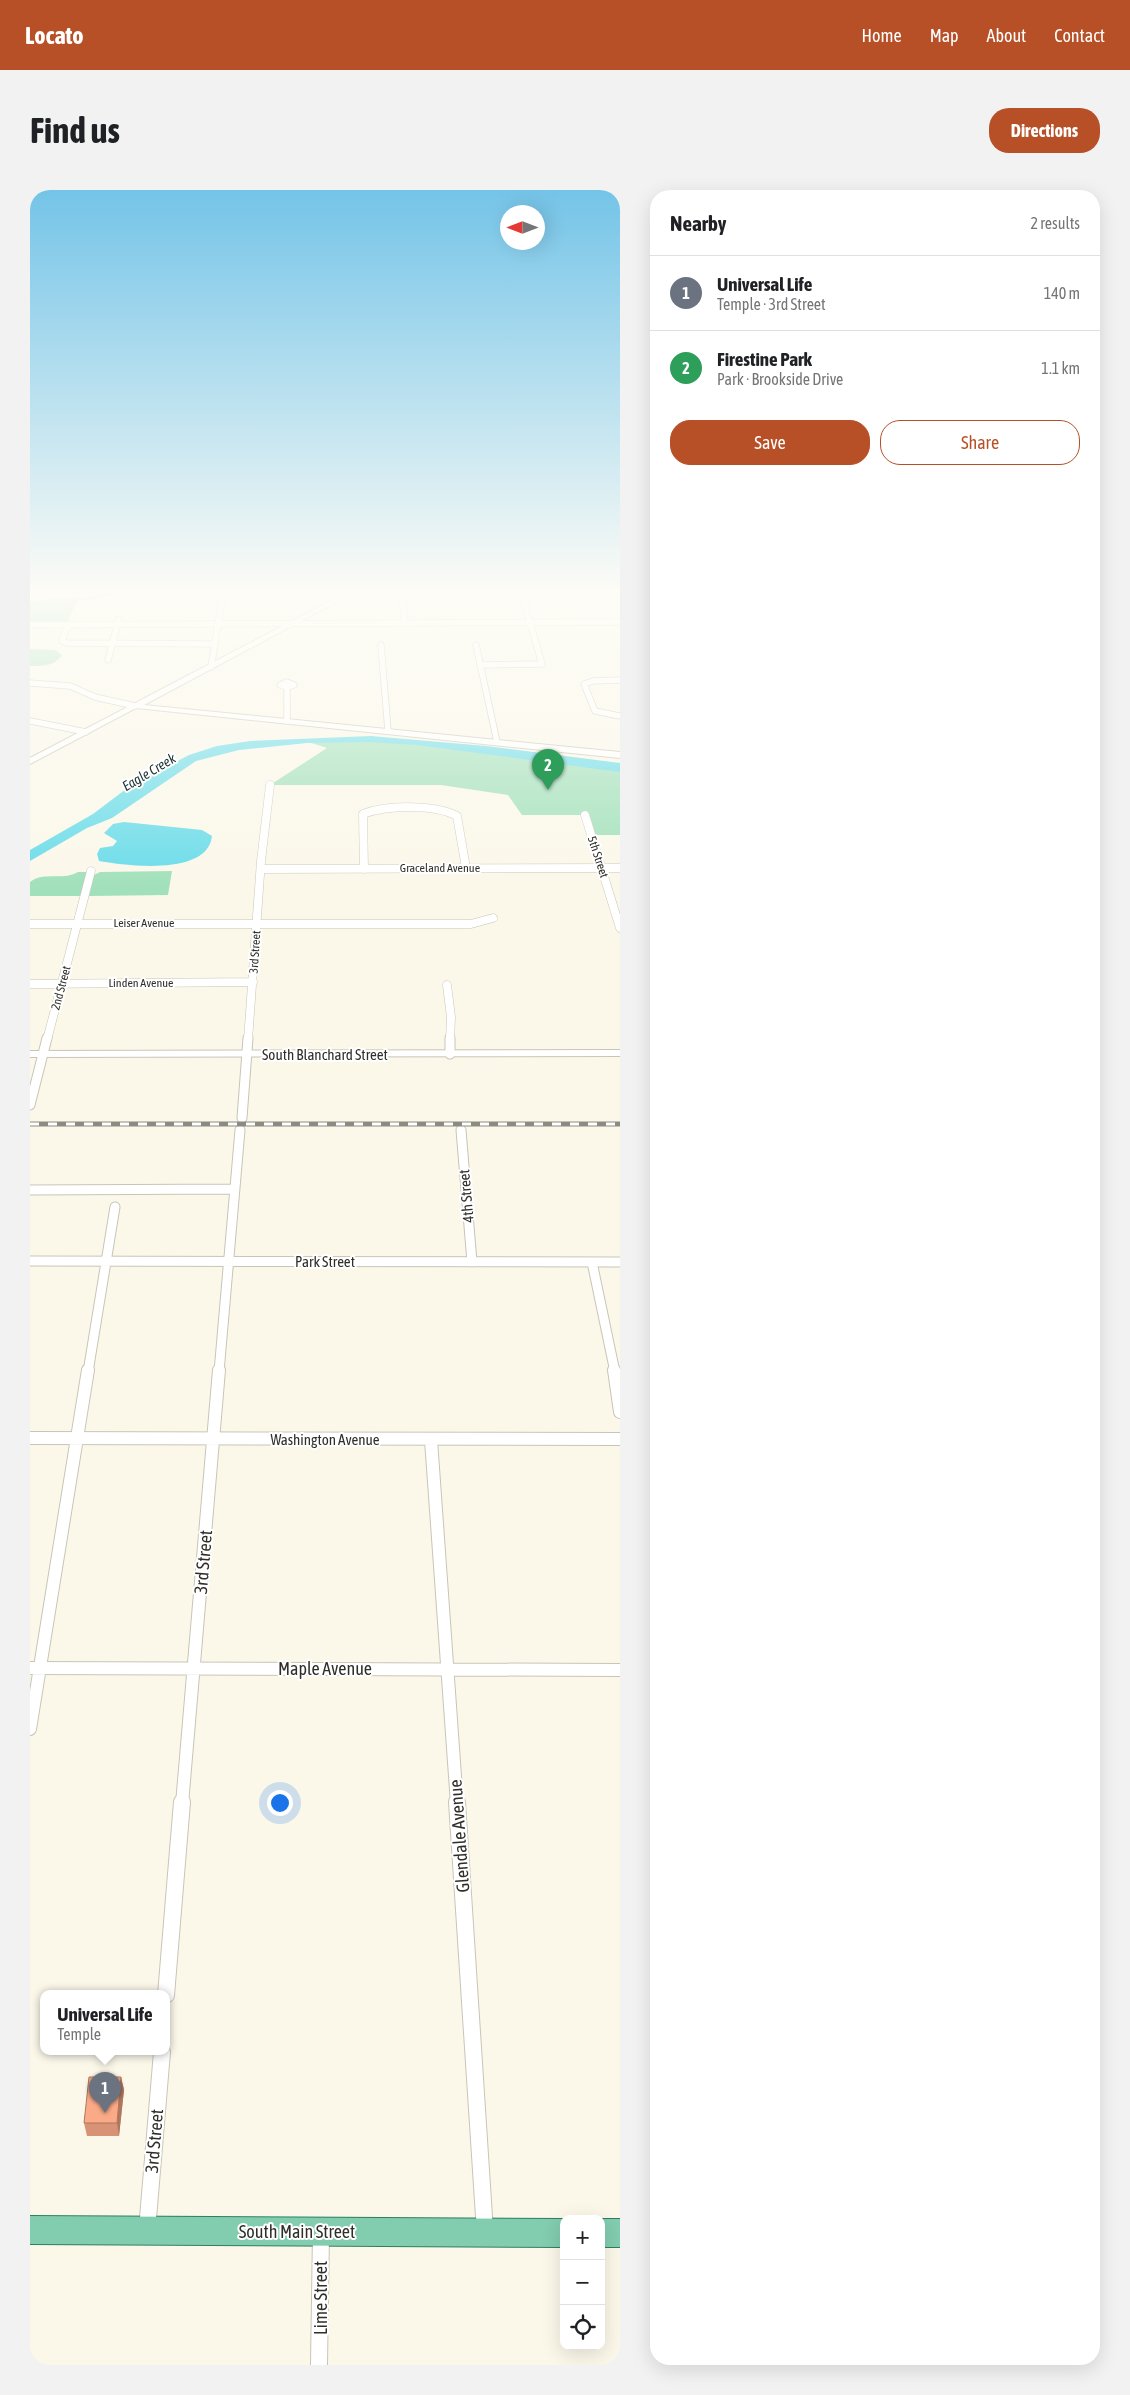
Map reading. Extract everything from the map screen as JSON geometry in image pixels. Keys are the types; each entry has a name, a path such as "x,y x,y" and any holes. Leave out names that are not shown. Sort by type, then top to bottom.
{"main road":[{"name":"South Main Street","path":"30,2230 560,2233"},
{"path":"605,2233 620,2233"}],"street":[{"path":"78,690 95,697 135,706 620,755"},
{"path":"30,762 167,690"},
{"path":"287,690 287,722"},
{"path":"385,690 388,732"},
{"path":"485,690 497,742"},
{"path":"586,690 593,709 598,713 620,716"},
{"path":"30,721 86,732"},
{"name":"3rd Street","path":"166,1990 258,923 260,869 270,785"},
{"path":"364,869 363,814 370,810 425,809 454,812 460,822 466,868"},
{"name":"5th Street","path":"585,815 620,928"},
{"name":"Graceland Avenue","path":"260,869 620,868"},
{"name":"2nd Street","path":"30,1105 91,871"},
{"name":"Leiser Avenue","path":"30,924 471,924 493,918"},
{"name":"Linden Avenue","path":"30,984 253,982"},
{"path":"446,985 451,1017 450,1054"},
{"name":"South Blanchard Street","path":"30,1054 620,1053"},
{"name":"4th Street","path":"461,1130 472,1262"},
{"path":"30,1190 235,1189"},
{"path":"30,1729 35,1668 78,1438 115,1207"},
{"name":"Park Street","path":"30,1262 620,1262"},
{"path":"592,1262 613,1359 620,1412"},
{"name":"Washington Avenue","path":"30,1438 620,1439"},
{"name":"Glendale Avenue","path":"431,1440 468,1952 485,2233"},
{"name":"Maple Avenue","path":"35,1668 337,1667 447,1671 620,1670"},
{"name":"3rd Street","path":"147,2230 162,2055"},
{"name":"Lime Street","path":"319,2365 321,2232"}],"green space":[{"path":"379,740 620,767 620,835 590,835 585,815 522,815 508,795 441,785 270,785 327,748 305,741"},
{"path":"172,871 168,895 89,896 94,875 100,872"},
{"path":"78,872 88,872 82,896 30,896 30,882 35,879 47,876 66,876"}],"water":[{"path":"371,736 486,746 620,763 620,772 417,745 367,742 307,743 239,750 196,761 112,818 87,828 30,861 30,850 93,814 130,786 189,755 217,746 250,741"},
{"path":"124,822 202,830 212,836 207,849 197,857 182,863 146,866 99,861 97,854 100,848 113,846 117,841 104,833 113,824"}],"building":[{"path":"89,2077 121,2077 117,2123 84,2123"}],"railway":[{"path":"30,1124 620,1124"}],"place":[{"name":"Firestine Park","path":"548,790"},
{"name":"Universal Life","path":"105,2113"}],"water label":[{"name":"Eagle Creek","path":"149,772"}]}
